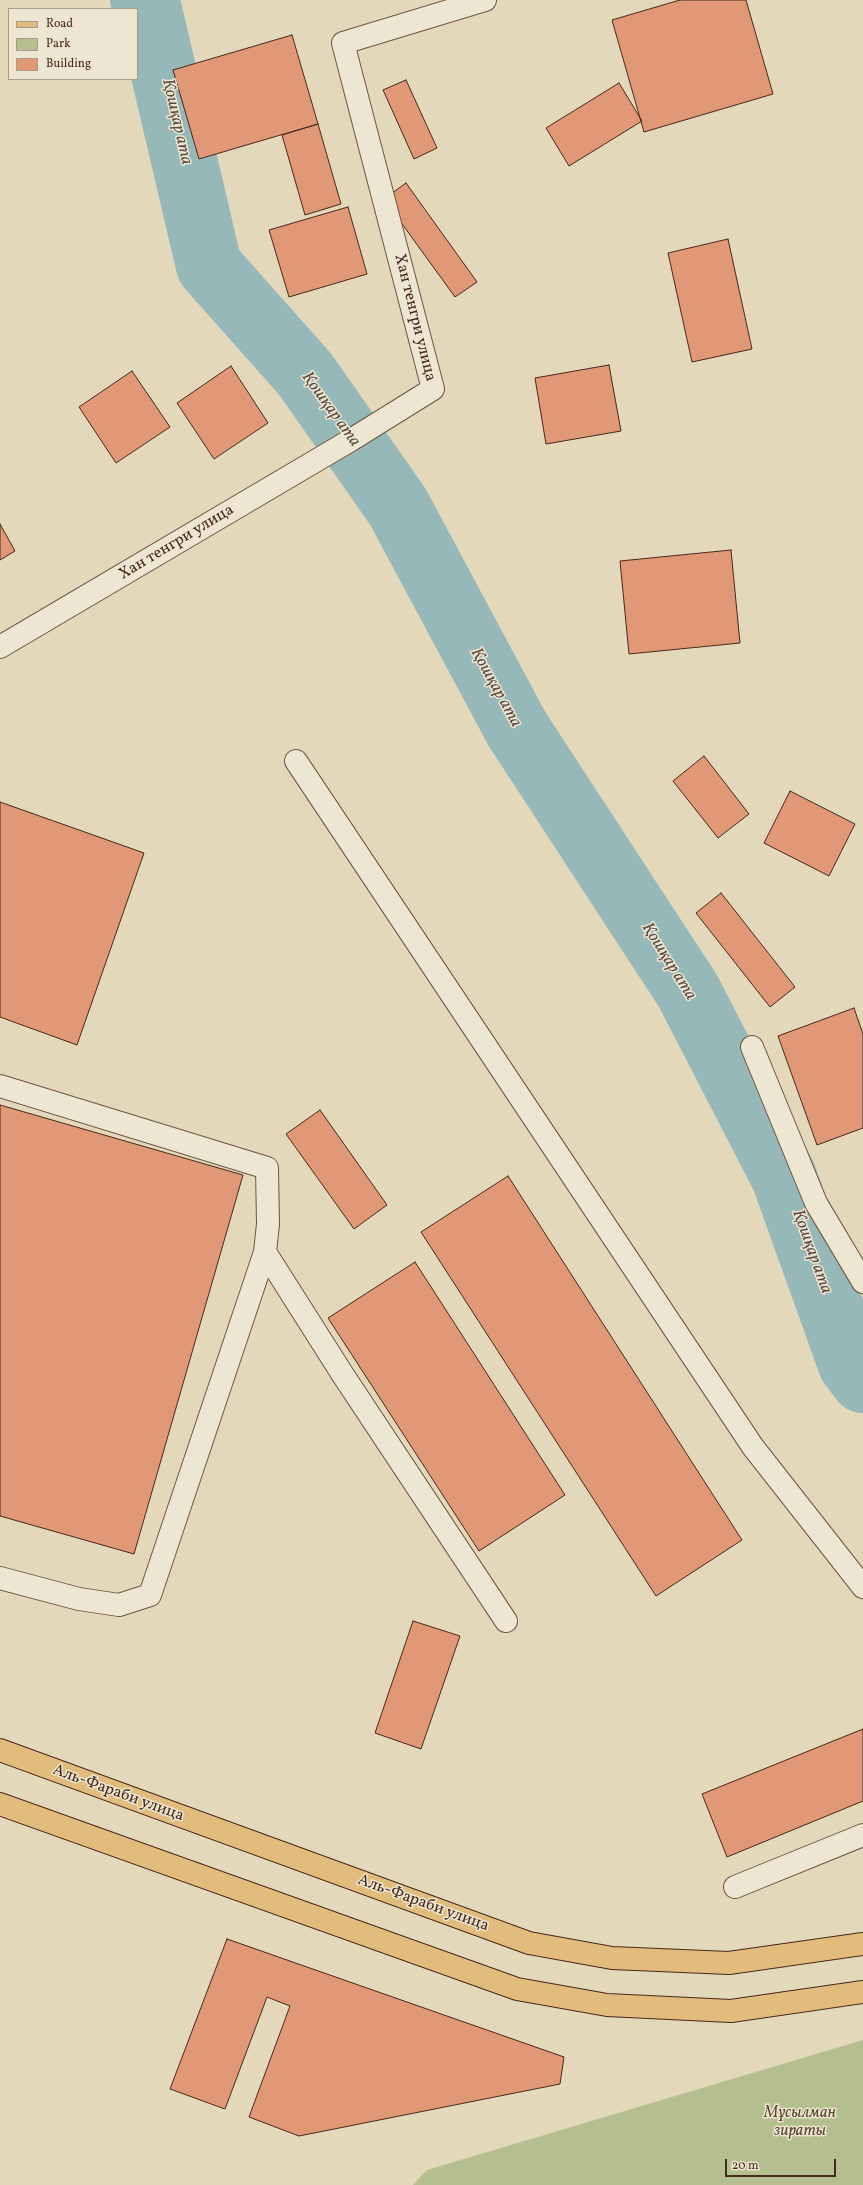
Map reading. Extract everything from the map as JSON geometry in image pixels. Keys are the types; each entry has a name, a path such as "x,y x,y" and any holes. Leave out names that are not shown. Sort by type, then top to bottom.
{"main road":[{"name":"Аль-Фараби улица","path":"0,1750 529,1943 612,1958 729,1963 863,1944"},
{"path":"0,1804 517,1989 607,2005 731,2011 863,1992"}],"street":[{"name":"Хан тенгри улица","path":"0,647 344,444 433,389 343,43 485,0"},
{"path":"296,761 754,1447 863,1587"},
{"path":"752,1047 816,1203 863,1282"},
{"path":"0,1086 267,1168 268,1224 265,1252 150,1595 119,1605 79,1599 0,1578"},
{"path":"265,1252 343,1375 506,1621"},
{"path":"735,1888 863,1835"}],"green space":[{"name":"Мұсылман зираты","path":"863,2040 863,2185 413,2185 427,2170"}],"building":[{"path":"680,0 746,0 773,94 644,132 612,20"},
{"path":"292,35 318,124 199,159 173,70"},
{"path":"406,80 437,148 414,159 383,90"},
{"path":"619,83 642,121 569,166 546,128"},
{"path":"318,124 341,204 305,215 282,135"},
{"path":"406,183 477,282 455,297 384,199"},
{"path":"348,207 367,274 289,297 269,230"},
{"path":"728,239 752,349 692,362 668,253"},
{"path":"609,365 621,431 546,444 535,378"},
{"path":"231,366 268,423 214,459 177,403"},
{"path":"132,371 170,427 116,463 79,407"},
{"path":"0,524 15,551 0,560"},
{"path":"731,550 740,643 629,654 620,561"},
{"path":"704,756 749,814 718,838 673,781"},
{"path":"790,791 855,824 829,876 764,843"},
{"path":"0,802 144,853 77,1045 0,1017"},
{"path":"721,893 795,987 770,1007 696,913"},
{"path":"854,1008 863,1034 863,1128 817,1145 778,1036"},
{"path":"0,1105 243,1175 134,1554 0,1516"},
{"path":"320,1110 387,1205 354,1229 286,1134"},
{"path":"508,1176 742,1540 656,1596 421,1232"},
{"path":"415,1262 565,1495 479,1551 328,1318"},
{"path":"413,1621 460,1636 421,1749 375,1733"},
{"path":"863,1729 863,1801 727,1857 702,1794"},
{"path":"227,1939 564,2057 560,2084 299,2136 249,2117 290,2006 267,1997 225,2109 170,2089"}],"waterway":[{"name":"Қошқар ата","path":"143,0 149,10 209,266 305,374 398,507 517,729 688,991 784,1177 851,1364 863,1380"}]}
